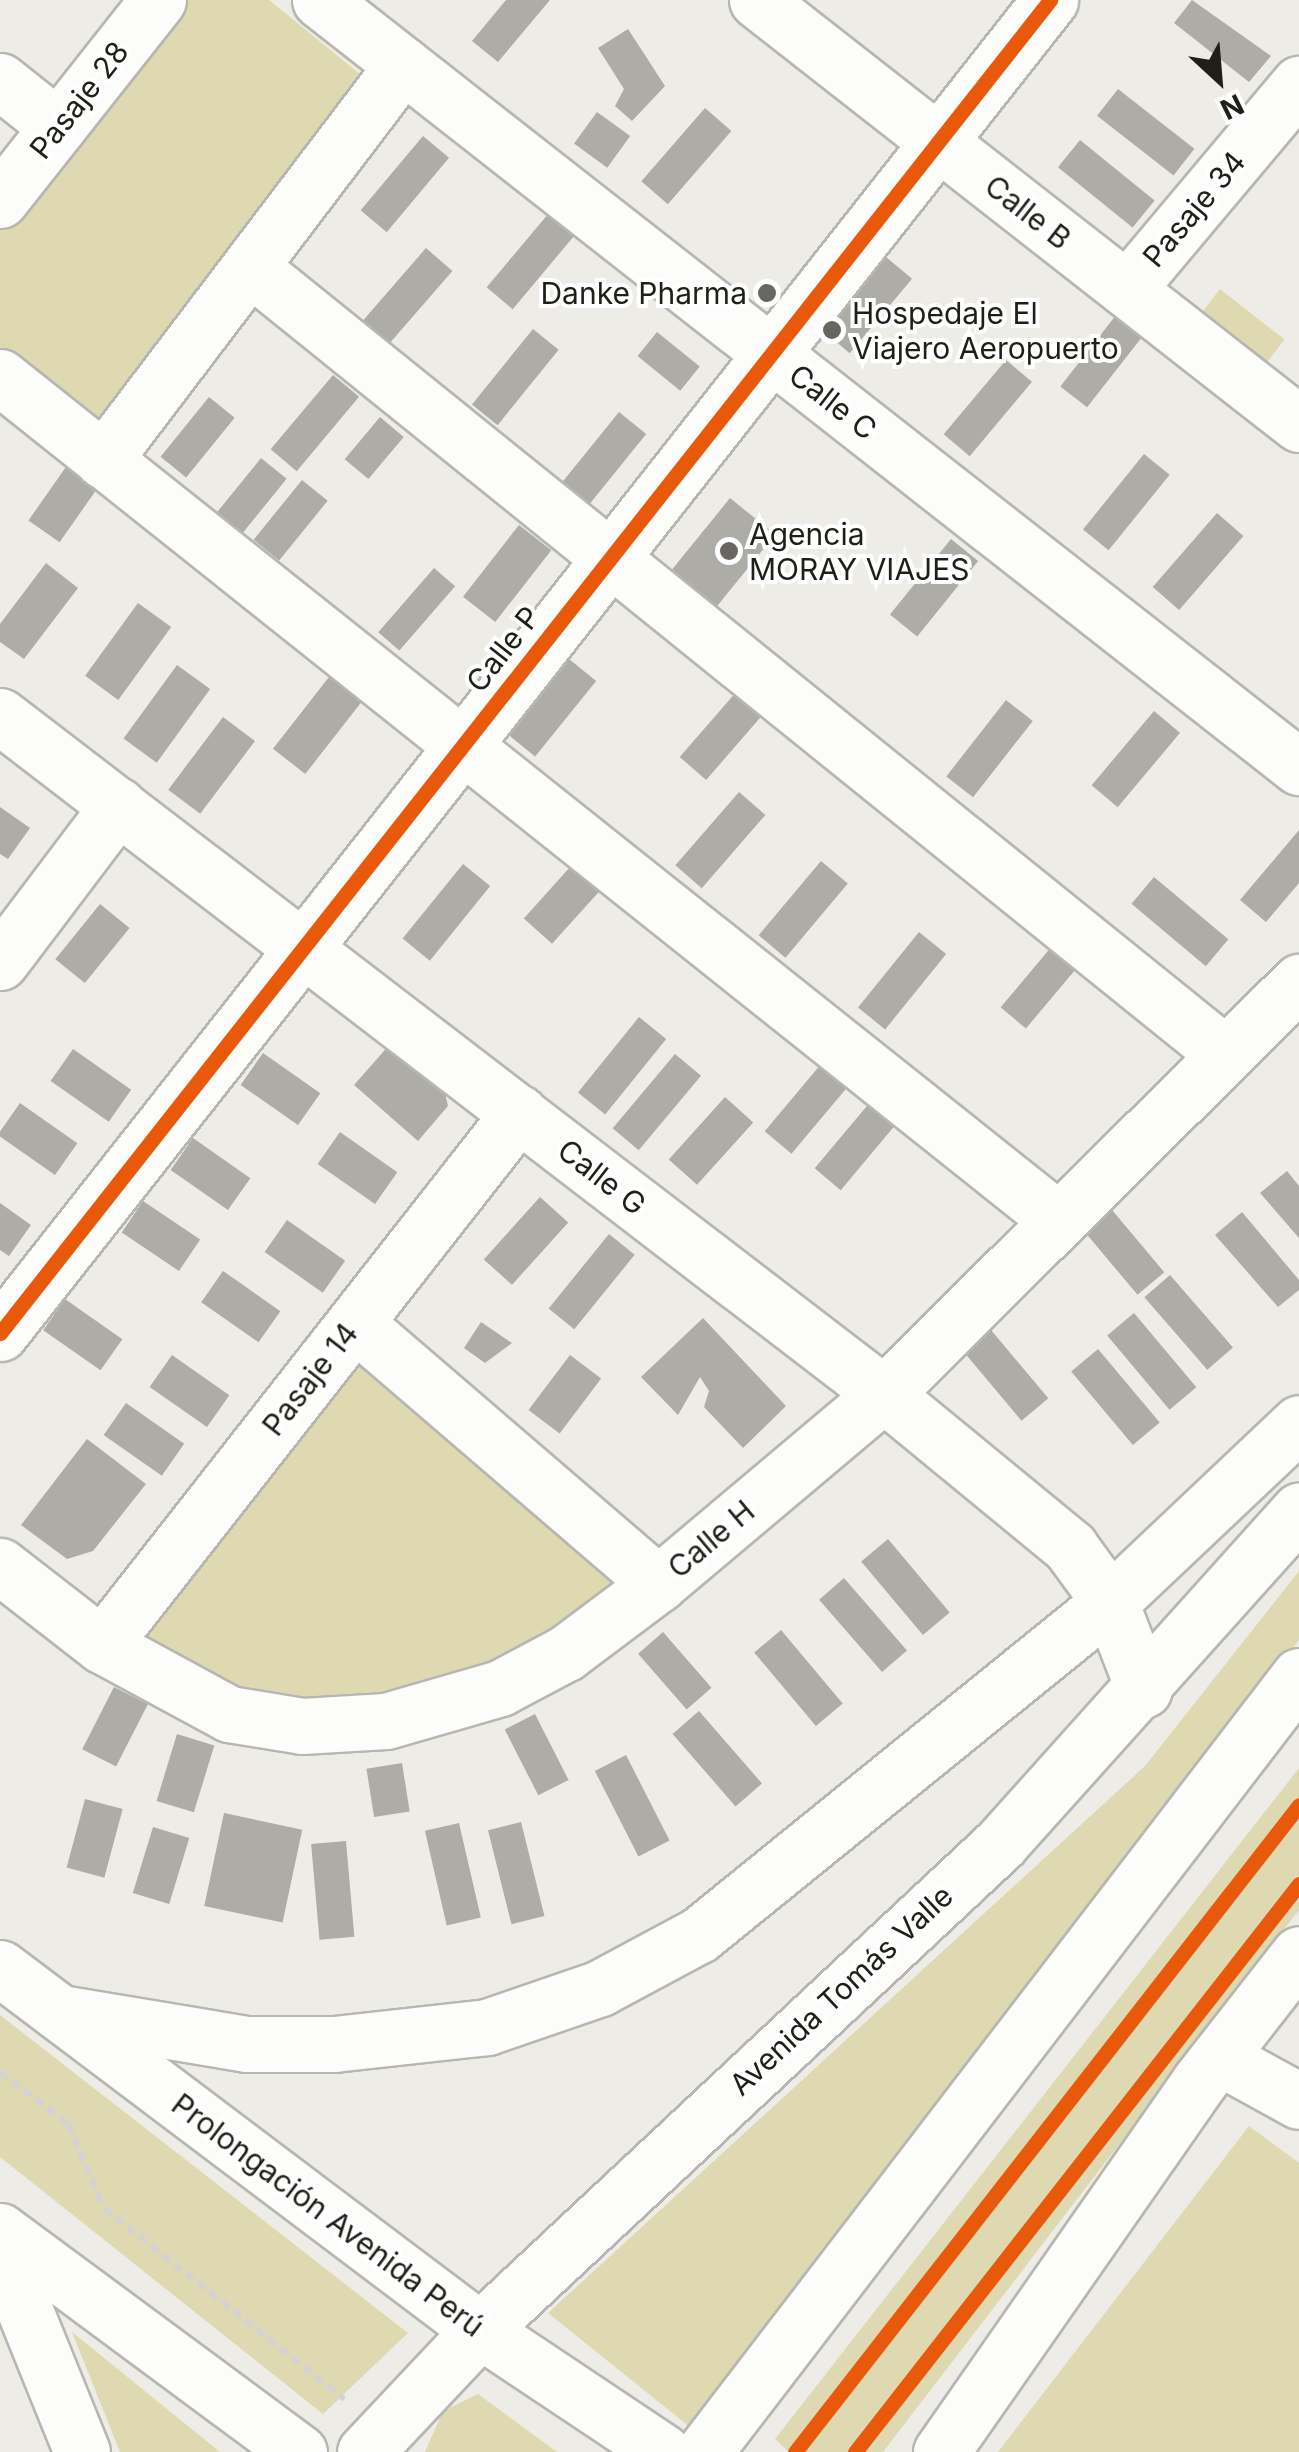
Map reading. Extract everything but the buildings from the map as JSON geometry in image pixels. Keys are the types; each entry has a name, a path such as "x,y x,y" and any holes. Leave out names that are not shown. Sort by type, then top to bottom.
{"street":[{"name":"Pasaje 28","path":"0,200 158,0"},
{"name":"Calle C","path":"320,0 1299,767"},
{"name":"Calle B","path":"757,0 1299,424"},
{"name":"Calle P","path":"0,1332 1050,0"},
{"path":"103,460 403,65"},
{"path":"0,81 58,126"},
{"name":"Pasaje 34","path":"1127,289 1298,86"},
{"path":"251,268 1224,1053"},
{"path":"0,377 1057,1219"},
{"name":"Calle G","path":"0,716 884,1394 1070,1548 1110,1602 1144,1690"},
{"path":"0,962 118,806"},
{"name":"Calle H","path":"0,1566 102,1646 230,1714 302,1726 386,1721 500,1688 566,1653 658,1584 884,1394 1299,982"},
{"name":"Pasaje 14","path":"102,1646 519,1113"},
{"path":"354,1323 658,1584"},
{"path":"60,2014 247,2044 334,2044 487,2027 600,1988 698,1936 1110,1602 1299,1423"},
{"name":"Avenida Tomás Valle","path":"375,2441 480,2330 1000,1844 1144,1690 1299,1511"},
{"path":"704,2452 1299,1676"},
{"path":"941,2452 1218,2057 1299,1954"},
{"name":"Prolongación Avenida Perú","path":"0,1968 480,2330 663,2452"},
{"path":"1218,2057 1299,2101"},
{"path":"0,2231 299,2452"},
{"path":"0,2248 82,2452"}],"path":[{"path":"0,2072 68,2124 104,2208 375,2441"}],"shaded area":[{"path":"162,0 269,0 366,79 94,438 0,367 0,214"},
{"path":"1220,289 1285,339 1261,369 1197,319"},
{"path":"349,1355 631,1584 444,1697 324,1708 214,1683 134,1634"},
{"path":"1299,1571 1299,1640 691,2428 548,2313 1145,1766"},
{"path":"1299,1768 1299,1910 883,2452 789,2452 775,2439"},
{"path":"0,2015 408,2333 323,2414 0,2157"},
{"path":"1249,2126 1299,2163 1299,2452 998,2452"},
{"path":"72,2332 220,2452 120,2452"},
{"path":"478,2394 557,2452 425,2452 443,2411"}],"cycle path":[{"path":"0,1333 1050,0"},
{"path":"795,2452 1299,1805"},
{"path":"855,2452 1299,1884"}],"place":[{"name":"Danke Pharma","path":"767,293"},
{"name":"Hospedaje El Viajero Aeropuerto","path":"832,330"},
{"name":"Agencia MORAY VIAJES","path":"729,551"}]}
